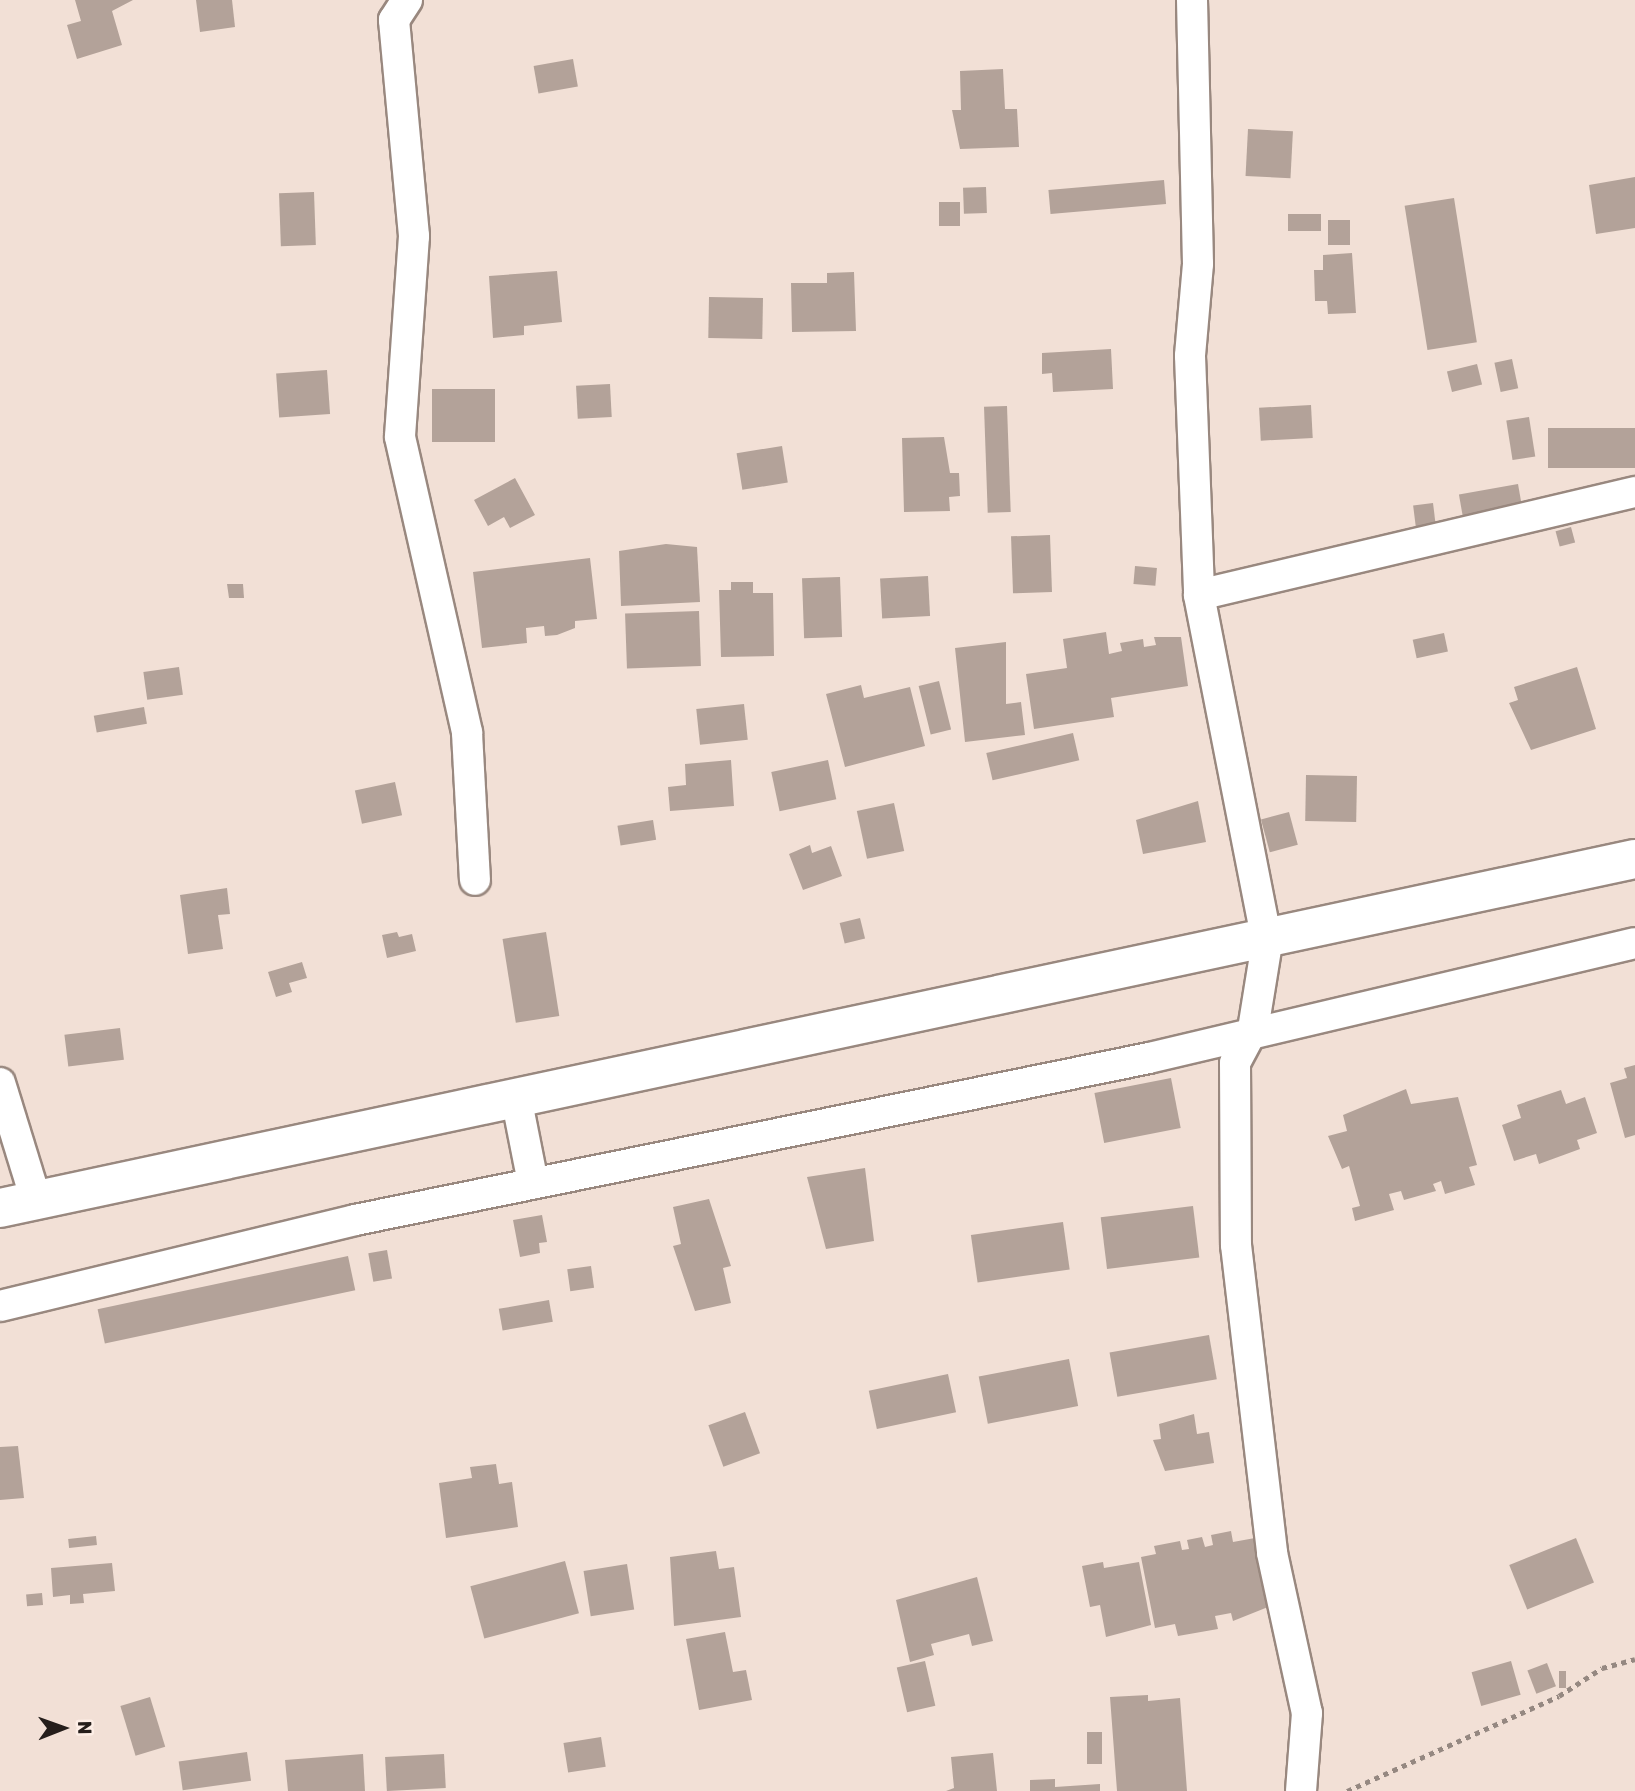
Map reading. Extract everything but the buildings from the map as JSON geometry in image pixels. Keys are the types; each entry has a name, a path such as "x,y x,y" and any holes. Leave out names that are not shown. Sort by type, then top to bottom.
{"main road":[{"path":"18,1204 517,1102 1267,943 1635,859"}],"street":[{"path":"407,0 394,20 414,236 400,437 467,733 475,880"},
{"path":"1192,0 1198,264 1190,356 1199,596 1267,943 1253,1029 1235,1063 1236,1245 1272,1553 1307,1713 1301,1791"},
{"path":"1199,596 1635,492"},
{"path":"0,1306 533,1183 1149,1058 1253,1029 1635,943"},
{"path":"0,1083 18,1204"},
{"path":"517,1102 533,1183"}],"path":[{"path":"1347,1791 1559,1696 1602,1668 1635,1659"}]}
